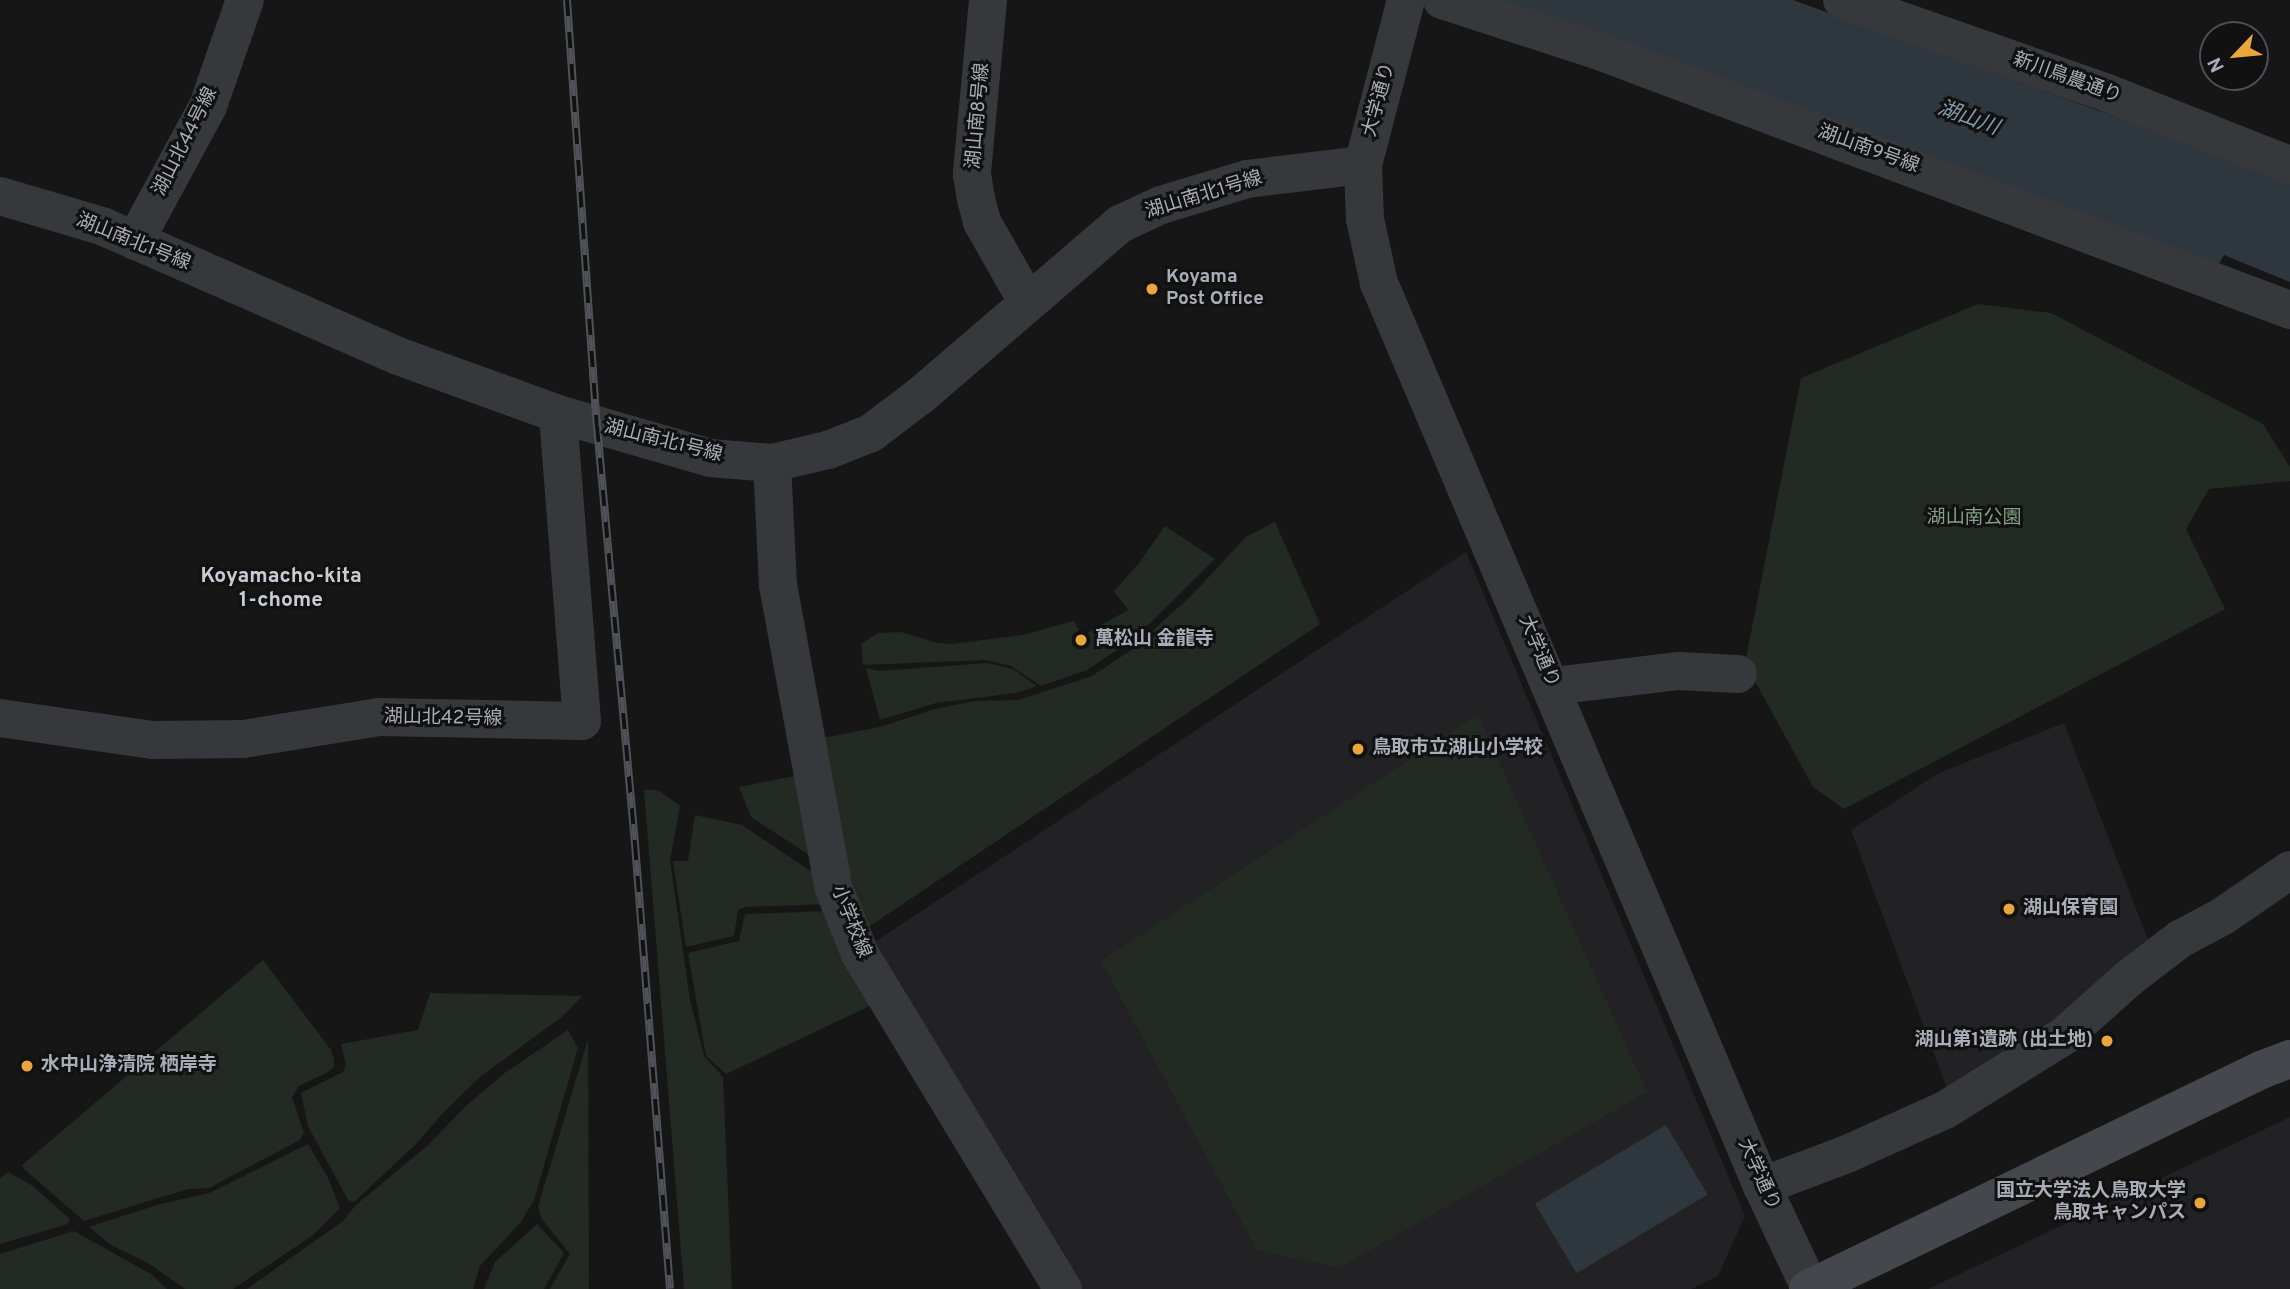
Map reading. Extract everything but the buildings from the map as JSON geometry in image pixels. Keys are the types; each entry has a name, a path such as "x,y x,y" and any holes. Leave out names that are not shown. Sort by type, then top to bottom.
{"main road":[{"path":"1809,1288 2261,1070 2290,1059"}],"street":[{"name":"湖山北44号線","path":"135,241 208,106 245,0"},
{"name":"湖山南8号線","path":"988,0 972,174 982,222 1028,303"},
{"name":"大学通り","path":"1406,0 1363,165 1365,219 1379,283 1404,347 1553,686 1762,1185 1809,1288"},
{"name":"湖山南9号線","path":"1442,0 1600,51 2290,310"},
{"name":"新川鳥農通り","path":"1842,0 2107,93 2290,166"},
{"name":"湖山南北1号線","path":"0,196 102,226 398,356 558,414 710,458 772,463 828,450 871,433 1120,223 1161,205 1247,179 1363,165"},
{"name":"湖山北42号線","path":"0,718 152,740 243,739 379,718 582,722 558,414"},
{"name":"小学校線","path":"772,463 778,585 834,889 860,954 1063,1289"},
{"path":"1553,686 1679,671 1738,674"},
{"path":"1762,1185 1847,1154 1945,1110 2064,1036 2129,978 2180,939 2223,916 2290,870"}],"shaded area":[{"name":"鳥取市立湖山小学校","path":"1466,552 1745,1216 1718,1276 1691,1289 1074,1289 867,947"},
{"name":"湖山保育園","path":"2064,723 2152,950 1950,1097 1851,830 1939,773"},
{"name":"国立大学法人鳥取大学 鳥取キャンパス","path":"2290,1117 2290,1289 1928,1289"}],"green space":[{"name":"湖山南公園","path":"1978,304 2051,313 2263,424 2290,467 2290,481 2209,489 2186,529 2225,609 1844,809 1813,787 1745,663 1801,378"},
{"path":"1275,522 1320,624 864,930 817,739 880,727 935,709 975,701 1018,700 1092,676 1130,651 1191,596 1246,537"},
{"path":"1165,526 1215,559 1135,638 1087,670 1041,686 1011,666 985,660 863,665 861,644 878,633 901,632 938,643 952,644 1022,635 1074,621 1082,636 1128,610 1114,591 1139,563"},
{"path":"987,663 1013,669 1037,686 1016,693 936,703 880,720 866,668 879,671"},
{"path":"1478,715 1647,1092 1339,1268 1257,1250 1101,961"},
{"path":"799,775 817,860 751,817 739,787"},
{"path":"644,790 658,790 680,806 670,860 690,1000 704,1056 723,1077 732,1289 684,1289"},
{"path":"695,815 742,825 821,878 827,904 745,907 738,910 734,936 686,947 673,861 688,861"},
{"path":"830,911 876,1003 726,1074 706,1056 688,953 739,941 745,914"},
{"path":"263,960 331,1050 334,1059 334,1067 299,1086 292,1097 304,1133 300,1140 209,1188 188,1189 84,1221 25,1170 22,1165"},
{"path":"430,993 582,996 562,1017 481,1076 417,1143 354,1202 348,1200 308,1126 301,1093 343,1072 346,1064 341,1044 418,1030"},
{"path":"568,1030 578,1048 534,1200 521,1222 480,1266 473,1289 247,1289 343,1221 356,1205 427,1146 467,1105 506,1072"},
{"path":"588,1039 589,1289 550,1289 570,1254 541,1218 538,1207"},
{"path":"308,1144 327,1176 340,1208 313,1235 233,1289 185,1289 148,1263 111,1245 89,1227 160,1204 209,1193"},
{"path":"8,1172 33,1186 70,1219 68,1224 0,1244 0,1178"},
{"path":"537,1224 564,1253 544,1289 484,1289 495,1262"},
{"path":"74,1231 151,1274 167,1289 0,1289 0,1254"}],"water":[{"name":"湖山川","path":"1493,0 1793,0 2290,180 2290,282 2224,255 2217,267"},
{"path":"1666,1125 1708,1194 1577,1273 1535,1204"}],"railway":[{"path":"567,0 597,426 635,844 670,1289"}],"place":[{"name":"Koyama Post Office","path":"1152,289"},
{"name":"萬松山 金龍寺","path":"1081,640"},
{"name":"鳥取市立湖山小学校","path":"1358,749"},
{"name":"湖山保育園","path":"2009,909"},
{"name":"湖山第1遺跡 (出土地)","path":"2107,1041"},
{"name":"水中山浄清院 栖岸寺","path":"27,1066"},
{"name":"国立大学法人鳥取大学 鳥取キャンパス","path":"2200,1203"}],"district":[{"name":"Koyamacho-kita 1-chome","path":"281,589"}]}
